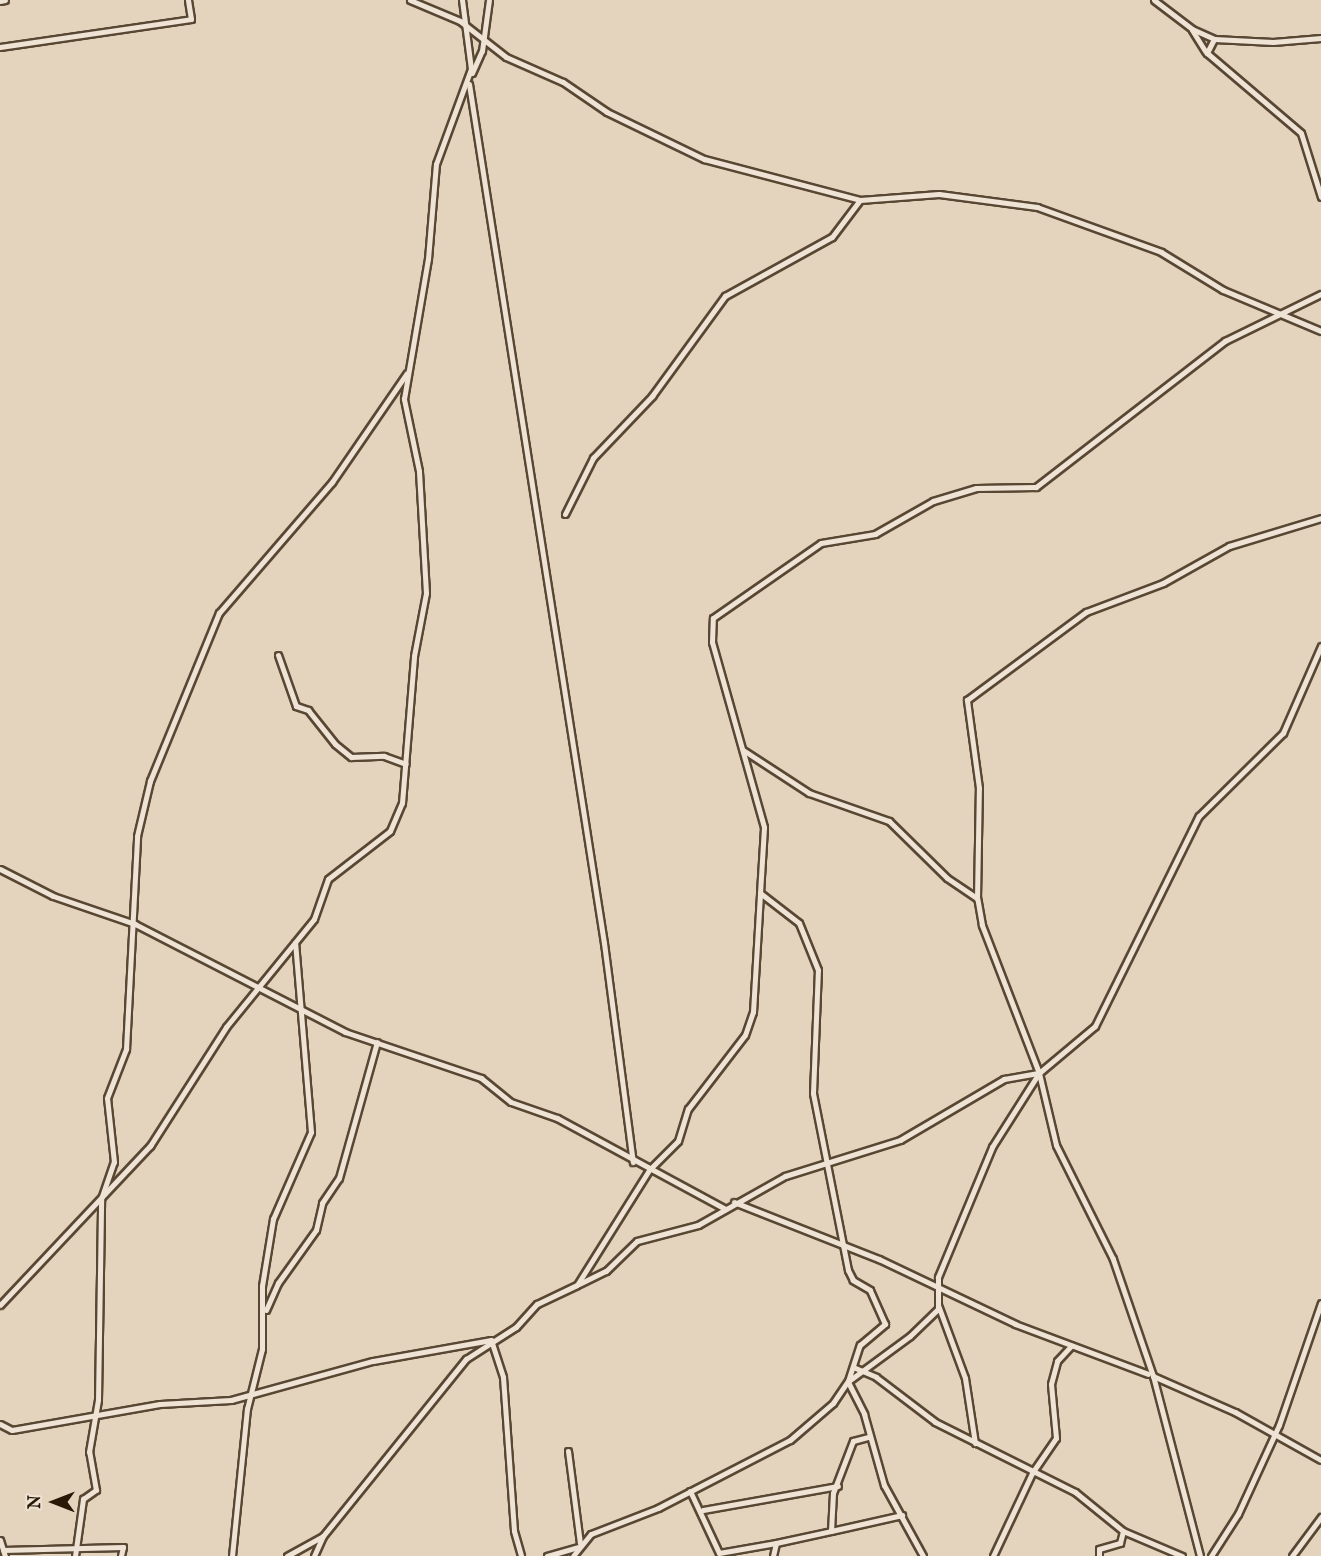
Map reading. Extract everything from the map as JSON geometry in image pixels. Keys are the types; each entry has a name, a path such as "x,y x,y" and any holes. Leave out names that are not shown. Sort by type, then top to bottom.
{"street":[{"path":"0,1 5,0"},
{"path":"0,47 190,19 188,0"},
{"path":"410,0 466,27 506,57 563,82 607,112 704,159 860,200 939,194 1036,207 1161,252 1223,290 1321,331"},
{"path":"462,0 466,27 468,80 604,944 633,1162"},
{"path":"0,1305 150,1146 177,1097 255,988 314,919 328,879 390,831 402,803 414,656 426,593 419,471 405,414 408,372 428,259 436,164 484,39 489,0"},
{"path":"1154,0 1192,30 1214,39 1286,42 1321,38"},
{"path":"1192,30 1205,51 1301,133 1321,197"},
{"path":"1205,51 1214,39"},
{"path":"565,514 593,458 652,396 725,296 832,237 860,200"},
{"path":"577,1286 649,1170 678,1141 688,1109 738,1048 751,1022 764,827 710,633 713,618 729,602 821,543 875,534 933,501 976,488 1036,487 1226,341 1284,316 1321,294"},
{"path":"75,1556 83,1499 96,1490 89,1452 96,1415 101,1199 114,1162 107,1098 126,1049 124,1007 135,924 136,836 150,781 219,613 332,482 408,372"},
{"path":"1200,1556 1151,1375 1113,1259 1056,1145 1039,1072 982,925 977,898 979,788 967,700 1086,612 1163,583 1229,546 1321,518 1321,525"},
{"path":"975,1443 964,1378 938,1305 936,1289 983,1162 1039,1072 1095,1026 1199,816 1276,742 1321,646"},
{"path":"278,655 296,706 308,710 335,744 351,757 384,756 406,764"},
{"path":"743,750 809,793 890,821 947,878 977,898"},
{"path":"0,869 53,897 135,924 302,1011 377,1042 480,1078 511,1102 556,1118 633,1162 725,1209"},
{"path":"760,893 799,923 818,970 813,1093 826,1166 846,1247 850,1276 870,1290 885,1324 860,1345 848,1382 864,1414 868,1437 884,1485 923,1556"},
{"path":"266,1312 262,1287 273,1219 312,1132 295,942"},
{"path":"232,1556 252,1391 266,1312 278,1283 316,1230 322,1203 339,1178 377,1042"},
{"path":"314,1556 323,1536 466,1359 516,1327 537,1304 606,1271 637,1241 698,1225 734,1202 785,1176 826,1166 900,1140 1004,1079 1039,1072"},
{"path":"734,1202 846,1247 936,1289 1071,1346 1151,1375 1275,1432 1321,1460"},
{"path":"1211,1556 1238,1514 1275,1432 1321,1303"},
{"path":"547,1556 579,1545 790,1440 833,1403 848,1382 910,1336 938,1305"},
{"path":"0,1424 12,1430 96,1415 231,1400 252,1391 491,1341"},
{"path":"491,1341 503,1377 514,1531 521,1556"},
{"path":"993,1556 1032,1473 1056,1438 1051,1384 1057,1361 1071,1346"},
{"path":"852,1367 863,1371 935,1422 1032,1473 1075,1492 1123,1531 1182,1556"},
{"path":"831,1531 830,1507 853,1441 868,1437"},
{"path":"568,1451 579,1545 573,1556"},
{"path":"703,1510 838,1486"},
{"path":"690,1491 703,1510 720,1553 902,1515"},
{"path":"1292,1556 1321,1517"},
{"path":"1099,1556 1099,1549 1120,1543 1123,1531"},
{"path":"287,1556 323,1536"},
{"path":"0,1540 4,1553 123,1547 121,1556"},
{"path":"773,1556 776,1543"}]}
